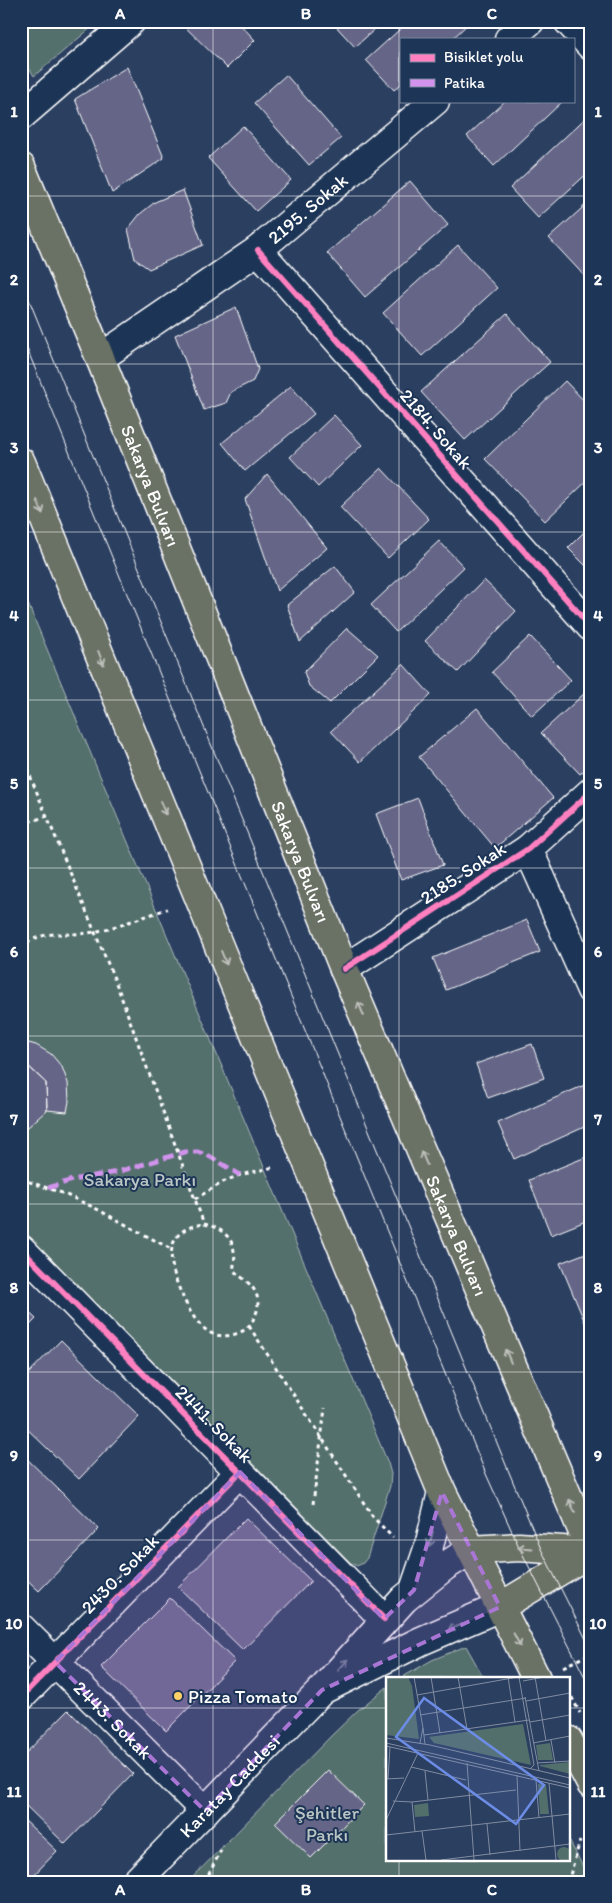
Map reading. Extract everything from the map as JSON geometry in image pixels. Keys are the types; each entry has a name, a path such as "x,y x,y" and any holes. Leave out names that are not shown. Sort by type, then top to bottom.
{"main road":[{"name":"Sakarya Bulvarı","path":"21,167 100,358 344,969 591,1552"},
{"path":"21,462 442,1492 500,1607 547,1674"},
{"path":"471,1550 518,1547 591,1552"},
{"path":"500,1607 591,1552"},
{"path":"570,1744 591,1784"}],"street":[{"path":"21,116 131,21"},
{"path":"510,38 530,21"},
{"path":"568,21 591,46"},
{"name":"2195. Sokak","path":"100,358 258,250 434,102"},
{"name":"2184. Sokak","path":"258,250 591,627"},
{"name":"2185. Sokak","path":"344,969 528,849 591,792"},
{"path":"528,849 591,990"},
{"name":"2441. Sokak","path":"21,1249 384,1619"},
{"name":"2430. Sokak","path":"21,1697 240,1472"},
{"path":"414,1590 429,1546 442,1492"},
{"name":"Karatay Caddesi","path":"136,1882 322,1690 384,1619 414,1590 445,1566 471,1550"},
{"name":"Karatay Caddesi","path":"322,1690 421,1641 500,1607"},
{"name":"2443. Sokak","path":"21,1628 205,1811"}],"path":[{"path":"21,754 95,931 204,1224"},
{"path":"21,824 48,816"},
{"path":"21,948 38,935 50,933 79,934 95,931 168,909"},
{"path":"195,1199 225,1181 240,1175 274,1167"},
{"path":"21,1179 62,1193 94,1207 171,1249"},
{"path":"204,1224 215,1226 227,1236 234,1250 234,1271 246,1279 253,1287 257,1297 255,1318 248,1326 240,1333 225,1336 210,1333 202,1327 185,1301 175,1278 170,1259 171,1249 175,1239 183,1230 193,1226 204,1224"},
{"path":"248,1326 373,1517 393,1538"},
{"path":"308,1541 325,1408"},
{"path":"547,1674 591,1653"},
{"path":"568,1882 580,1841"},
{"path":"205,1882 223,1846"}],"highlighted area":[{"path":"240,1472 384,1619 414,1590 442,1492 500,1607 322,1690 205,1811 55,1662"}],"green space":[{"path":"21,21 99,21 34,76 21,54"},
{"name":"Sakarya Parkı","path":"21,587 388,1463 391,1474 390,1486 367,1558 357,1566 351,1563 21,1228"},
{"path":"466,1646 483,1677 403,1677 432,1660"},
{"name":"Şehitler Parkı","path":"386,1688 386,1860 570,1860 570,1842 591,1882 188,1882 358,1710"}],"building":[{"path":"179,21 237,21 255,40 227,68"},
{"path":"331,21 384,21 355,47"},
{"path":"409,21 471,21 453,38 400,38 400,85 394,90 366,60"},
{"path":"127,67 164,158 112,193 75,99"},
{"path":"286,75 341,138 309,165 254,103"},
{"path":"504,102 562,102 494,166 467,136"},
{"path":"591,113 591,170 538,218 510,188"},
{"path":"243,126 291,180 256,211 208,158"},
{"path":"410,181 448,225 365,297 327,253"},
{"path":"183,190 203,245 149,269 135,259 128,229 140,214 155,202"},
{"path":"591,200 591,283 549,238"},
{"path":"458,245 497,288 422,356 383,313"},
{"path":"236,307 258,369 253,381 231,392 226,403 204,410 175,335"},
{"path":"507,314 550,362 465,440 421,392"},
{"path":"565,381 591,408 591,477 545,521 485,459"},
{"path":"291,386 314,414 245,471 222,443"},
{"path":"334,415 362,445 318,487 290,457"},
{"path":"381,468 429,519 388,558 340,507"},
{"path":"267,474 327,548 277,591 245,499"},
{"path":"591,525 591,571 568,548"},
{"path":"439,541 464,567 396,632 371,605"},
{"path":"335,566 355,592 300,642 287,605"},
{"path":"484,580 516,611 458,672 425,641"},
{"path":"347,628 378,655 330,703 309,686 304,672"},
{"path":"530,636 571,680 532,716 492,672"},
{"path":"403,664 431,695 360,762 331,731"},
{"path":"586,692 591,697 591,764 580,774 541,733"},
{"path":"477,708 553,798 495,848 419,757"},
{"path":"418,798 443,865 401,880 376,814"},
{"path":"527,920 540,952 446,990 433,958"},
{"path":"21,1041 36,1045 51,1054 62,1067 68,1083 69,1101 67,1112 47,1110 46,1083 26,1064 21,1064"},
{"path":"532,1044 544,1078 488,1098 476,1064"},
{"path":"21,1064 26,1064 46,1083 47,1110 28,1127 21,1127"},
{"path":"587,1084 591,1093 591,1124 514,1159 498,1123"},
{"path":"591,1155 591,1219 551,1235 529,1180"},
{"path":"591,1251 591,1337 560,1263"},
{"path":"21,1305 36,1319 21,1334"},
{"path":"61,1340 139,1416 79,1479 21,1423 21,1381"},
{"path":"21,1453 99,1529 39,1591 21,1574"},
{"path":"246,1518 311,1581 243,1650 178,1587"},
{"path":"170,1598 235,1661 166,1731 101,1667"},
{"path":"68,1710 133,1774 65,1844 21,1801 21,1758"},
{"path":"328,1770 364,1805 311,1858 275,1823"},
{"path":"21,1817 57,1851 27,1882 21,1882"}],"tram line":[{"path":"21,280 506,1465 541,1549 591,1649"},
{"path":"21,334 486,1474 519,1547 591,1689"}],"marked path":[{"path":"48,1188 72,1180 117,1172 185,1152 198,1152 209,1156 240,1175"}],"cycle path":[{"path":"258,250 591,627"},
{"path":"344,969 528,849 591,792"},
{"path":"21,1249 384,1619"},
{"path":"21,1697 240,1472"}],"place":[{"name":"Pizza Tomato","path":"178,1696"}]}
